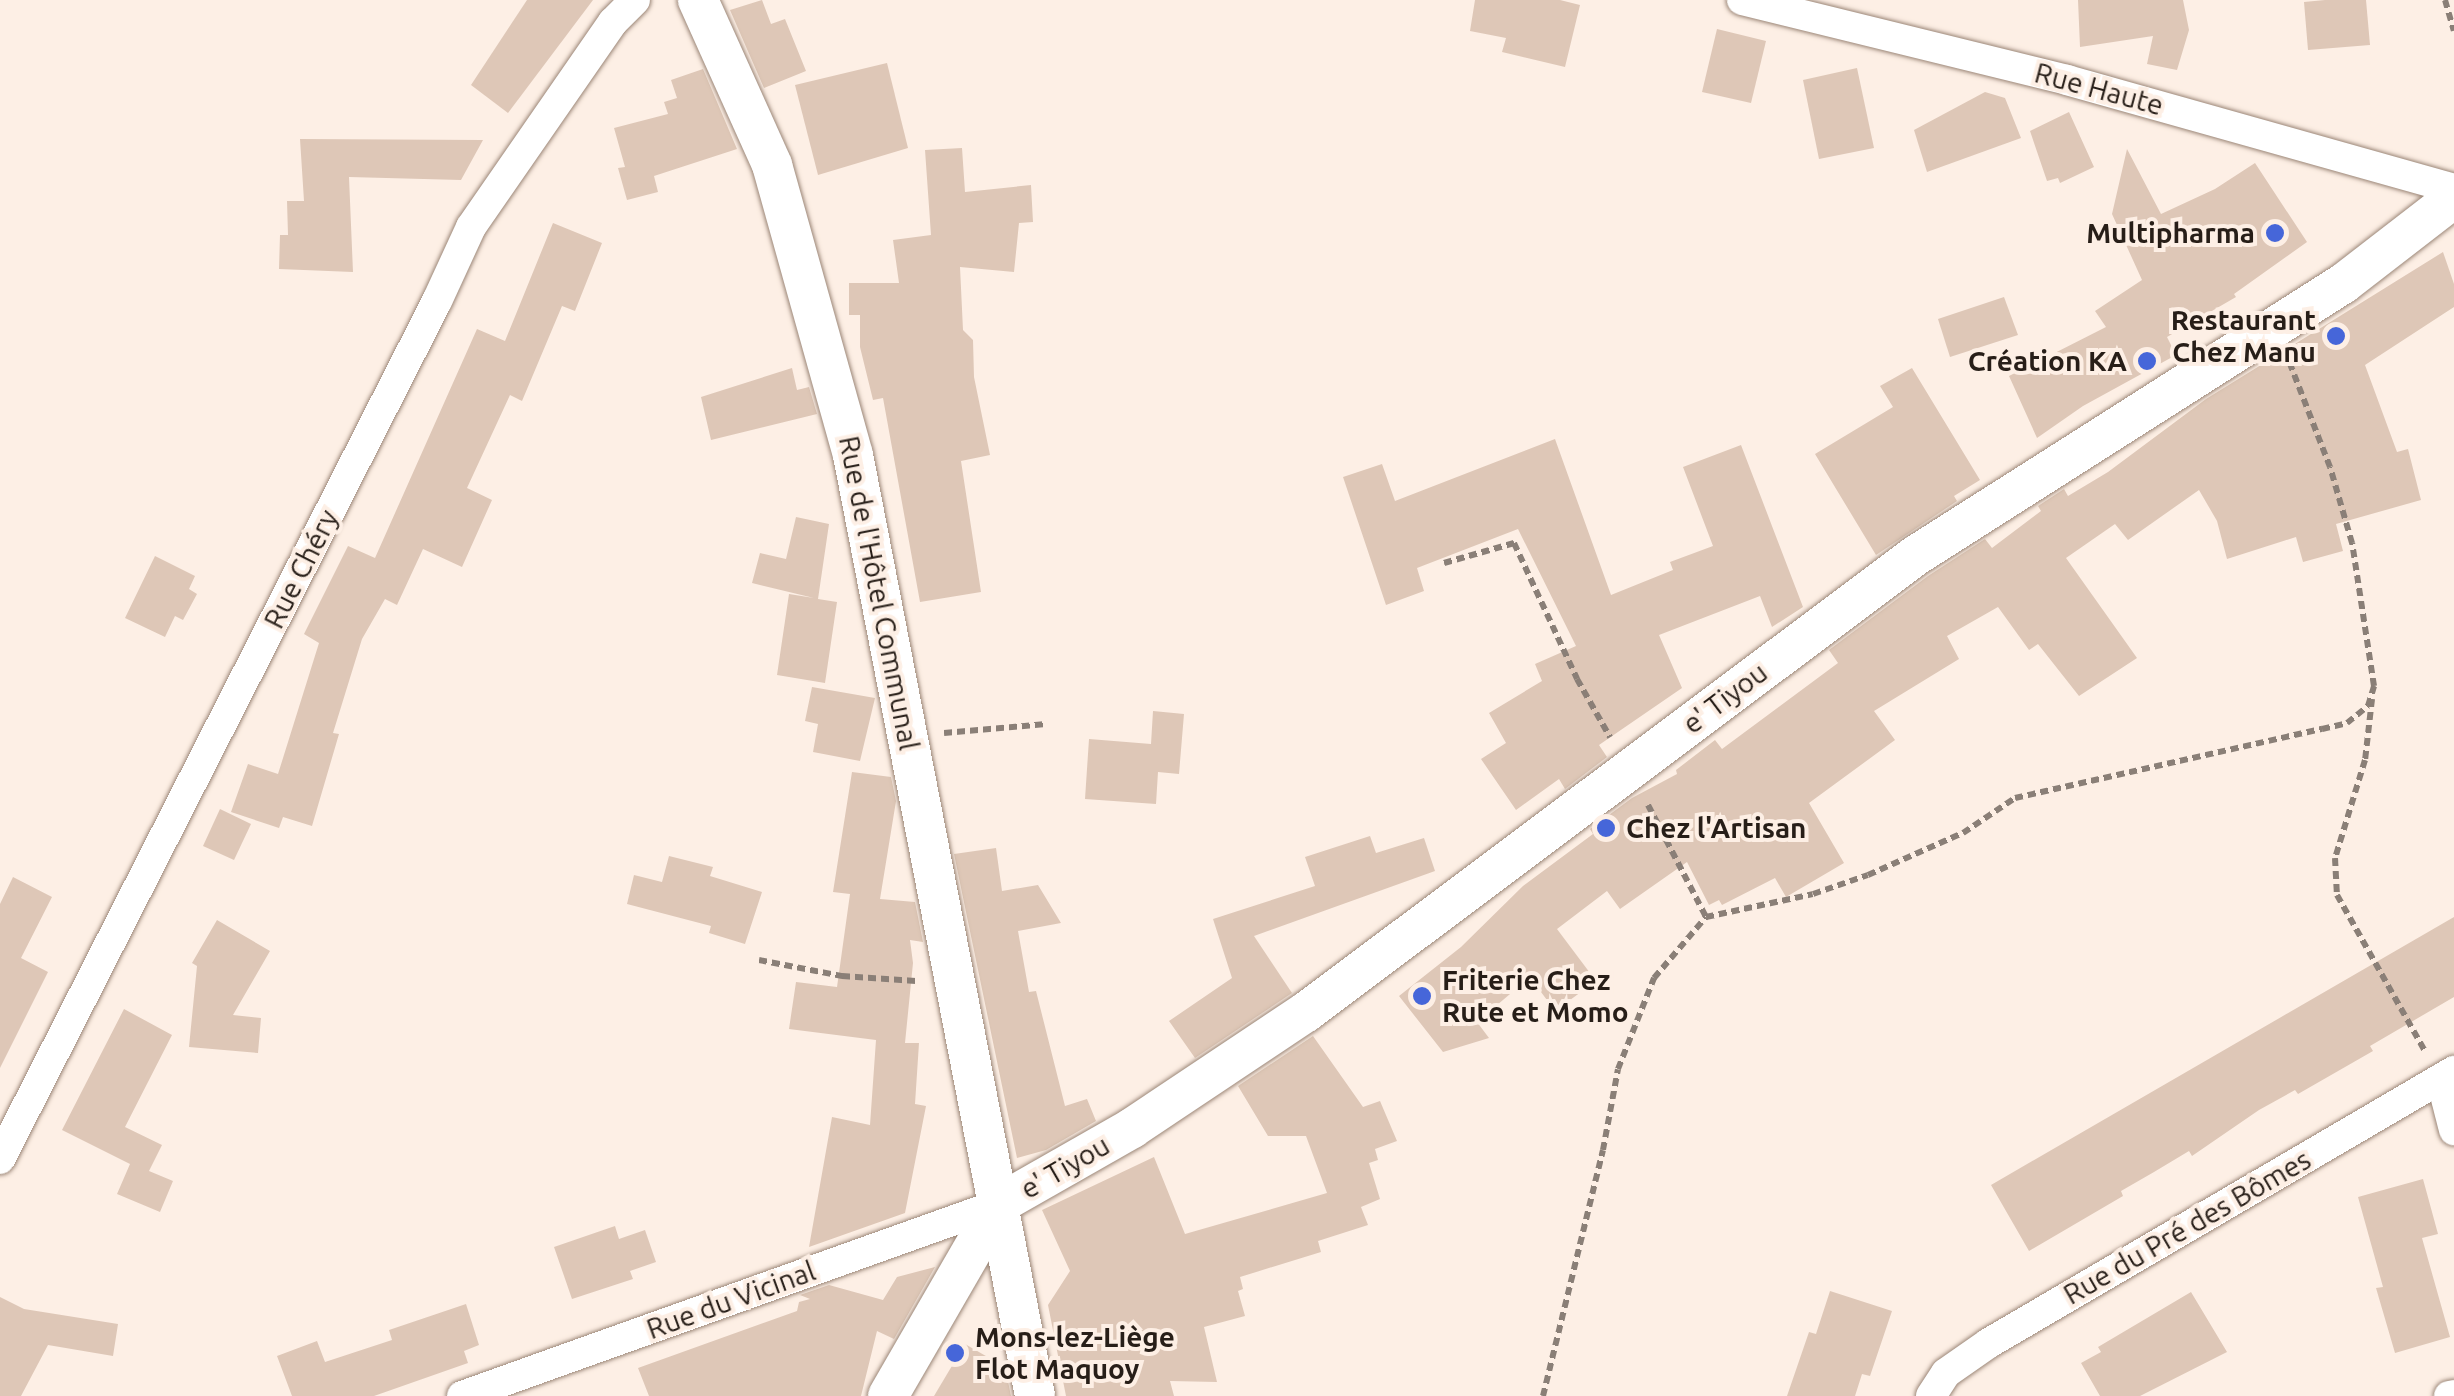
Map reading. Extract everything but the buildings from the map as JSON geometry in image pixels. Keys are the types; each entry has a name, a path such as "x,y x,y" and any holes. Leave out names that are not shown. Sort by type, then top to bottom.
{"street":[{"name":"Rue Chéry","path":"0,1160 438,301 471,227 612,22 635,0"},
{"name":"Rue de l'Hôtel Communal","path":"698,0 772,166 854,455 1035,1396"},
{"name":"Rue Haute","path":"1742,0 2012,66 2454,189"},
{"name":"e' Tiyou","path":"1000,1204 1132,1128 1306,1012 1915,556 2344,282 2454,198"},
{"path":"2447,1075 2454,1130"},
{"name":"Rue du Pré des Bômes","path":"1931,1396 1946,1373 1990,1342 2447,1075"},
{"path":"888,1396 1000,1204"},
{"name":"Rue du Vicinal","path":"462,1396 1000,1204"}],"path":[{"path":"2445,0 2454,32"},
{"path":"2274,326 2330,467 2352,543 2370,658 2372,698 2365,760 2335,858 2337,895 2447,1075"},
{"path":"1444,563 1514,544 1576,680 1629,770 1706,917"},
{"path":"1543,1396 1603,1150 1618,1069 1654,978 1706,917 1813,894 1868,876 1963,833 2015,798 2346,722 2360,716 2372,698"},
{"path":"908,736 1046,724"},
{"path":"759,960 842,976 954,982"}],"place":[{"name":"Multipharma","path":"2275,233"},
{"name":"Restaurant Chez Manu","path":"2336,336"},
{"name":"Création KA","path":"2147,361"},
{"name":"Chez l'Artisan","path":"1606,828"},
{"name":"Friterie Chez Rute et Momo","path":"1422,996"},
{"name":"Mons-lez-Liège Flot Maquoy","path":"955,1353"}]}
